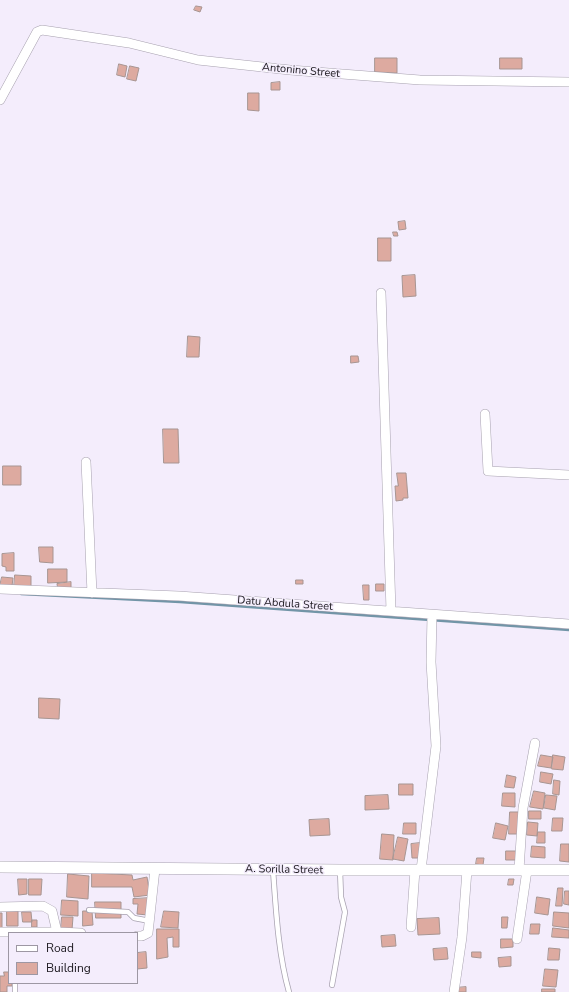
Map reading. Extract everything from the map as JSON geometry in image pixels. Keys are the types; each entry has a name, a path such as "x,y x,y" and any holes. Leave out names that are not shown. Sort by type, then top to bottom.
{"street":[{"name":"Antonino Street","path":"0,100 37,32 42,30 129,43 198,60 290,70 420,80 569,82"},
{"path":"381,293 391,611"},
{"path":"485,414 488,471 569,474"},
{"path":"86,462 92,593"},
{"name":"Datu Abdula Street","path":"0,589 179,596 569,624"},
{"path":"411,927 436,746 431,662 432,615"},
{"path":"517,939 523,870 524,802 535,743"},
{"name":"A. Sorilla Street","path":"0,867 273,870 569,870"},
{"path":"138,936 148,933 155,869"},
{"path":"454,992 464,922 466,870"},
{"path":"0,907 43,906 52,911 56,932"}],"lane":[{"path":"273,870 276,918 284,974 289,992"},
{"path":"332,985 345,912 341,897 340,870"},
{"path":"89,910 128,912 134,918 150,921"}],"building":[{"path":"196,6 202,7 200,12 194,10"},
{"path":"375,58 397,58 397,73 375,72"},
{"path":"500,58 522,58 522,69 500,69"},
{"path":"119,64 127,66 125,77 117,75"},
{"path":"130,66 139,68 136,81 127,79"},
{"path":"280,82 280,90 271,90 271,83"},
{"path":"248,93 259,93 259,111 248,110"},
{"path":"405,221 406,229 399,230 398,222"},
{"path":"393,232 397,232 398,236 394,236"},
{"path":"378,238 391,238 391,261 378,261"},
{"path":"415,275 416,296 403,297 402,276"},
{"path":"188,336 200,337 199,357 187,357"},
{"path":"351,356 358,356 359,362 351,363"},
{"path":"163,429 178,429 179,463 164,463"},
{"path":"3,466 21,466 21,485 3,485"},
{"path":"397,473 406,473 408,498 403,498 403,500 396,501 395,486 398,486"},
{"path":"39,547 53,547 53,563 40,562"},
{"path":"14,553 14,571 6,571 6,567 2,566 2,554"},
{"path":"48,569 67,569 67,582 48,583"},
{"path":"15,575 31,576 31,589 14,588"},
{"path":"2,577 13,578 12,586 0,586"},
{"path":"296,580 303,580 303,584 296,584"},
{"path":"71,582 71,590 58,590 57,584"},
{"path":"376,584 384,584 384,591 376,591"},
{"path":"363,585 369,585 369,600 364,600"},
{"path":"39,698 60,699 59,719 39,718"},
{"path":"541,755 553,757 551,768 538,766"},
{"path":"553,755 565,757 563,770 552,769"},
{"path":"541,772 553,774 551,784 540,782"},
{"path":"507,775 516,777 514,788 505,787"},
{"path":"554,780 560,781 559,795 553,794"},
{"path":"399,784 413,784 413,795 399,795"},
{"path":"534,791 545,793 543,809 530,807"},
{"path":"503,793 515,793 515,807 502,806"},
{"path":"388,795 389,809 365,810 365,796"},
{"path":"546,795 557,796 555,810 544,808"},
{"path":"529,811 541,811 541,819 529,819"},
{"path":"510,812 519,812 519,834 509,834"},
{"path":"553,818 563,818 562,831 552,831"},
{"path":"329,819 330,835 310,836 309,820"},
{"path":"528,822 538,823 537,836 527,835"},
{"path":"404,823 416,823 416,834 403,834"},
{"path":"496,823 508,826 505,840 493,838"},
{"path":"538,832 545,832 545,843 537,843"},
{"path":"382,834 394,835 393,860 380,859"},
{"path":"398,837 408,839 404,861 393,859"},
{"path":"420,843 421,858 412,858 411,844"},
{"path":"561,844 569,844 569,862 560,861"},
{"path":"532,846 545,847 545,858 531,857"},
{"path":"506,851 517,851 516,860 506,860"},
{"path":"477,858 484,858 483,865 476,864"},
{"path":"92,873 132,875 133,880 147,877 150,895 134,897 132,887 92,887"},
{"path":"68,874 89,876 88,899 67,897"},
{"path":"18,879 27,879 27,894 19,895"},
{"path":"29,879 42,879 41,895 29,895"},
{"path":"509,879 514,879 513,885 508,885"},
{"path":"558,888 563,888 562,906 556,906"},
{"path":"565,891 569,891 569,905 564,904"},
{"path":"537,897 550,899 548,915 535,913"},
{"path":"150,898 148,915 137,914 138,904 133,904 133,899"},
{"path":"62,900 78,901 78,916 61,915"},
{"path":"95,902 121,902 121,918 96,918"},
{"path":"7,911 18,911 18,926 7,926"},
{"path":"83,911 92,911 93,925 83,926"},
{"path":"164,911 179,912 178,928 161,927"},
{"path":"22,912 31,912 32,922 23,922"},
{"path":"554,912 569,913 569,928 553,926"},
{"path":"0,913 2,913 2,928 0,928"},
{"path":"62,917 73,917 72,930 61,929"},
{"path":"502,917 508,917 507,928 502,928"},
{"path":"439,918 440,934 418,935 417,919"},
{"path":"32,920 37,920 37,927 32,927"},
{"path":"531,924 540,924 539,934 530,934"},
{"path":"553,928 569,930 569,938 552,937"},
{"path":"157,929 179,929 179,947 173,947 173,937 167,938 168,957 157,959"},
{"path":"395,935 396,946 382,947 381,936"},
{"path":"501,939 513,939 513,947 501,948"},
{"path":"447,948 448,959 434,960 433,949"},
{"path":"549,948 560,949 559,960 548,960"},
{"path":"146,952 147,968 138,969 138,953"},
{"path":"472,952 481,952 481,958 472,957"},
{"path":"511,957 511,966 499,967 498,958"},
{"path":"545,969 558,970 556,987 543,986"},
{"path":"4,972 8,972 8,984 12,984 12,986 7,986 7,992 0,992 0,976 4,976"},
{"path":"466,987 466,992 455,992 455,988"},
{"path":"542,989 555,989 555,992 542,992"}],"waterway":[{"path":"21,594 180,602 569,630"}]}
